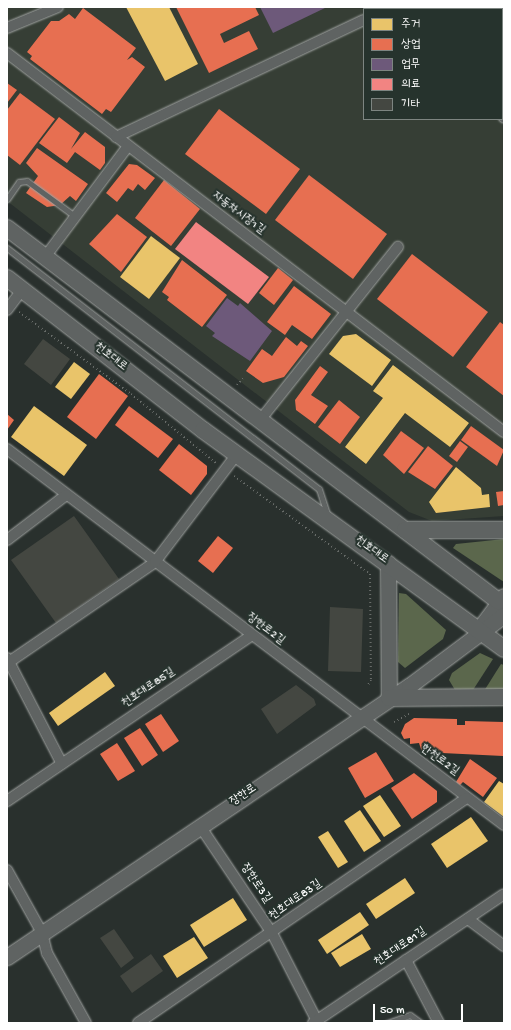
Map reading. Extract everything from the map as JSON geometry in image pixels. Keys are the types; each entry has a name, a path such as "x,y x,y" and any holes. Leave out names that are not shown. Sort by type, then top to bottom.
{"main road":[{"path":"7,228 139,325 503,604"},
{"name":"천호대로","path":"7,278 237,454 504,649"},
{"path":"405,530 504,530"},
{"path":"389,698 504,697"}],"street":[{"path":"7,28 58,7"},
{"path":"116,137 363,20"},
{"name":"자동차시장1길","path":"7,53 504,432"},
{"path":"45,256 76,217 128,146"},
{"path":"261,419 398,247"},
{"path":"7,310 22,290"},
{"name":"장한로2길","path":"7,449 359,719"},
{"path":"62,764 8,660 155,562 237,454"},
{"path":"7,540 66,495"},
{"path":"388,563 389,698"},
{"name":"장한로","path":"7,957 389,698 478,631 503,604"},
{"name":"천호대로85길","path":"7,802 251,636"},
{"name":"한천로2길","path":"359,719 504,825"},
{"name":"천호대로83길","path":"138,1023 272,933 466,798"},
{"name":"장한로3길","path":"200,826 272,933 316,1022"},
{"path":"7,870 42,933 47,953 86,1023"},
{"name":"천호대로81길","path":"316,1022 504,894"},
{"path":"468,918 504,946"},
{"path":"406,960 440,1023"}],"lane":[{"path":"7,199 19,182 27,181 76,217"},
{"path":"7,248 319,489 330,522"},
{"path":"139,325 146,339 395,532 459,581 478,585"},
{"path":"387,1023 410,1014 421,1023"}],"path":[{"path":"20,312 131,394 218,467"},
{"path":"231,476 370,574 371,680 368,685"},
{"path":"394,722 417,711"}],"shaded area":[{"path":"7,7 449,7 363,8 363,120 503,120 504,118 504,516 432,521 409,512 7,201"}],"green space":[{"path":"504,539 504,582 453,548 456,544"},
{"path":"399,593 406,594 446,630 443,639 405,668 398,662"},
{"path":"480,653 493,659 473,690 455,690 449,680 452,673"},
{"path":"501,664 504,665 504,691 484,691"}],"building: 주거":[{"path":"126,7 169,7 198,64 165,81"},
{"path":"151,236 180,258 149,299 120,277"},
{"path":"356,334 391,360 372,386 329,354 343,336"},
{"path":"74,362 90,374 71,399 55,387"},
{"path":"393,365 469,423 450,447 405,413 366,464 345,447 383,398 373,391"},
{"path":"34,406 87,445 64,476 11,437"},
{"path":"456,467 481,488 482,495 489,494 490,507 436,513 429,502"},
{"path":"105,672 115,686 58,726 49,713"},
{"path":"499,781 504,784 504,817 484,802"},
{"path":"380,795 401,826 384,837 363,806"},
{"path":"360,810 381,841 364,852 344,821"},
{"path":"471,817 488,841 447,868 431,844"},
{"path":"328,831 348,862 338,868 318,837"},
{"path":"405,878 415,893 376,919 366,904"},
{"path":"233,898 247,920 204,947 190,925"},
{"path":"360,912 369,925 327,954 318,940"},
{"path":"362,934 371,949 340,967 331,953"},
{"path":"194,937 208,958 177,978 163,956"}],"building: 상업":[{"path":"176,7 255,7 259,15 220,34 224,43 249,31 258,49 209,73"},
{"path":"83,8 136,48 127,60 132,57 145,67 111,112 106,109 102,114 30,59 32,56 27,52 51,21 59,21 69,14 75,19"},
{"path":"7,83 17,90 7,103"},
{"path":"20,93 55,119 20,165 7,155 7,110"},
{"path":"219,109 300,169 266,214 185,154"},
{"path":"59,117 80,133 71,149 85,132 105,147 105,163 100,170 75,152 67,163 39,143"},
{"path":"37,148 88,184 76,201 70,196 60,205 47,207 26,193 38,176 26,163"},
{"path":"129,164 137,165 155,178 145,190 138,184 133,191 128,188 117,202 106,193"},
{"path":"309,175 387,234 353,279 275,220"},
{"path":"164,180 200,209 171,246 135,218"},
{"path":"117,214 147,237 121,272 89,244"},
{"path":"412,254 488,312 453,357 377,299"},
{"path":"182,260 227,295 202,327 167,300 169,297 162,292"},
{"path":"278,268 293,280 274,305 259,293"},
{"path":"294,286 331,314 312,339 292,325 285,335 267,322"},
{"path":"500,322 504,325 504,396 466,367"},
{"path":"286,337 297,346 301,341 308,346 284,377 263,383 246,371 262,349 272,356"},
{"path":"320,366 328,372 311,395 328,406 315,424 296,410 295,400"},
{"path":"99,374 128,396 96,439 67,417"},
{"path":"339,400 360,417 340,444 318,427"},
{"path":"129,406 173,439 158,458 115,425"},
{"path":"7,414 14,420 7,430"},
{"path":"471,426 504,450 497,466 461,440"},
{"path":"401,431 424,448 404,474 383,455"},
{"path":"460,441 468,447 457,462 449,456"},
{"path":"179,444 207,466 207,474 191,495 159,470"},
{"path":"428,446 453,466 435,489 408,472"},
{"path":"504,491 504,505 498,506 496,492"},
{"path":"218,536 233,548 213,573 198,561"},
{"path":"161,714 179,741 163,752 145,724"},
{"path":"414,718 457,719 457,725 465,725 465,721 504,722 504,760 503,756 422,752 419,743 410,744 410,738 404,739 401,733 405,724"},
{"path":"140,728 158,755 142,766 124,738"},
{"path":"117,743 135,771 118,781 100,754"},
{"path":"376,752 394,781 365,798 348,768"},
{"path":"470,759 497,778 483,797 463,782 460,785 456,782"},
{"path":"414,773 437,791 437,802 412,819 391,788"}],"building: 업무":[{"path":"260,7 327,7 273,33"},
{"path":"227,298 238,306 240,303 272,331 250,361 212,336 215,333 206,326"}],"building: 의료":[{"path":"196,222 269,277 248,304 175,249"}],"building: 기타":[{"path":"43,339 70,359 51,385 24,364"},
{"path":"74,516 119,579 56,623 11,560"},
{"path":"330,607 363,609 361,672 328,671"},
{"path":"296,685 314,699 316,705 277,734 261,709"},
{"path":"114,929 134,958 121,968 100,938"},
{"path":"151,954 163,971 132,993 120,976"}]}
